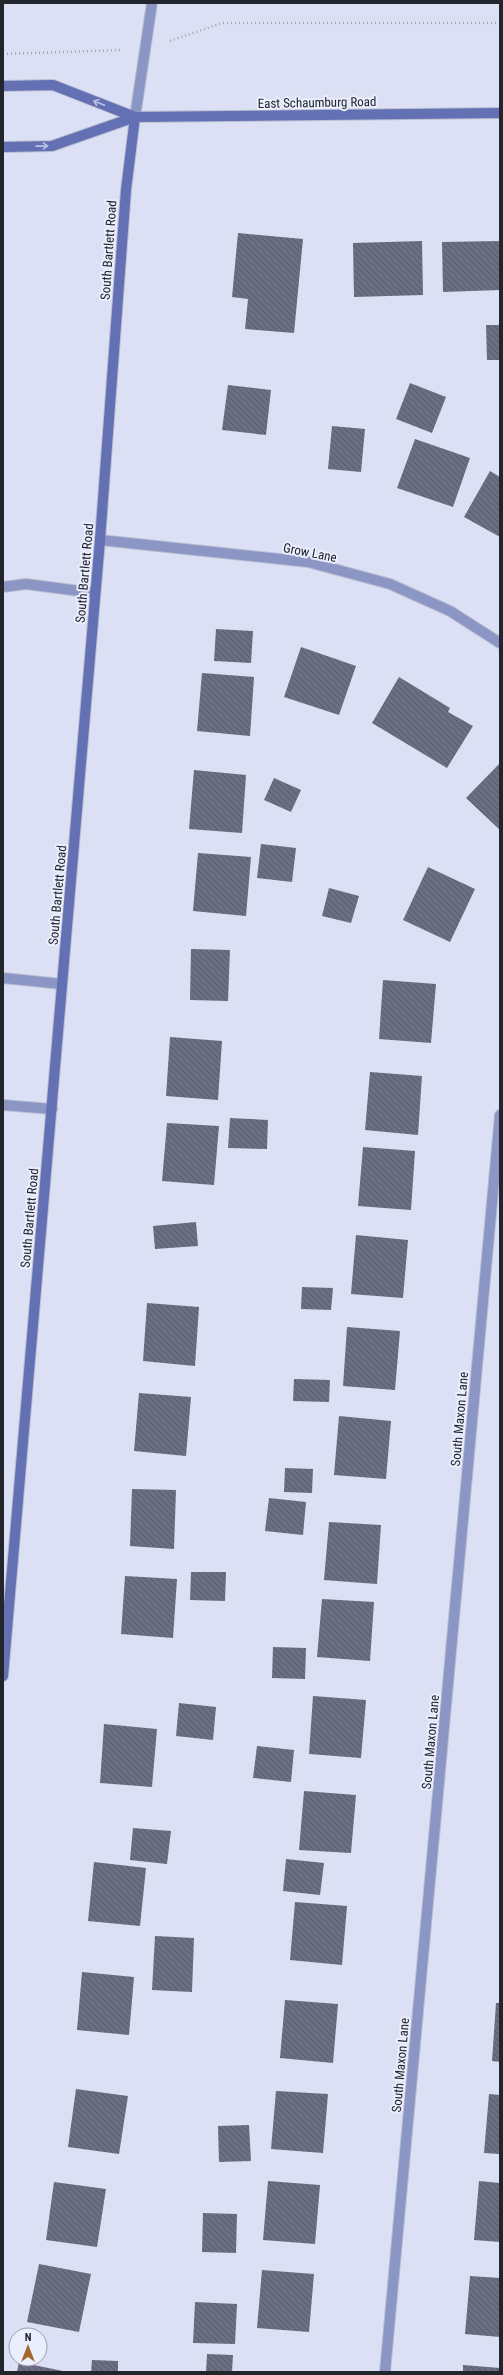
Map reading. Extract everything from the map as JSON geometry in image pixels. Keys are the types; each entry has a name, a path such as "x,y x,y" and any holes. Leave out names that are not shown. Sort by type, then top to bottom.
{"main road":[{"path":"3,86 53,85 135,117"},
{"name":"East Schaumburg Road","path":"135,117 500,114"},
{"path":"3,147 52,146 135,117"},
{"name":"South Bartlett Road","path":"3,1676 100,540 126,190 135,117"}],"street":[{"path":"135,117 152,3"},
{"name":"Grow Lane","path":"100,540 308,562 390,584 450,611 500,643"},
{"path":"3,587 26,584 95,593"},
{"path":"3,978 62,984"},
{"path":"3,1105 52,1109"},
{"name":"South Maxon Lane","path":"385,2372 500,1115"}],"path":[{"path":"3,54 145,49 222,23 500,23"}],"building":[{"path":"238,233 303,239 294,333 245,329 248,299 232,297"},
{"path":"422,241 423,295 354,297 353,243"},
{"path":"500,241 500,290 443,292 442,242"},
{"path":"486,325 500,325 500,360 487,360"},
{"path":"410,383 446,397 432,433 396,419"},
{"path":"228,385 271,390 266,435 222,430"},
{"path":"332,426 365,429 361,472 328,469"},
{"path":"415,439 470,458 453,507 397,488"},
{"path":"490,471 500,477 500,537 464,517"},
{"path":"216,629 253,631 251,663 214,661"},
{"path":"301,647 356,666 339,715 284,697"},
{"path":"202,673 254,677 250,736 197,731"},
{"path":"399,677 450,708 448,712 473,726 447,768 372,723"},
{"path":"500,763 500,830 466,798"},
{"path":"194,770 246,775 242,833 189,829"},
{"path":"274,778 301,790 291,812 264,800"},
{"path":"261,844 296,848 292,882 257,878"},
{"path":"198,853 251,857 246,916 193,911"},
{"path":"428,867 475,889 450,942 403,920"},
{"path":"329,888 359,896 351,923 322,916"},
{"path":"191,949 230,950 228,1001 190,1000"},
{"path":"383,980 436,984 431,1043 379,1039"},
{"path":"170,1037 222,1041 218,1100 166,1096"},
{"path":"370,1072 422,1076 418,1135 365,1130"},
{"path":"230,1118 268,1120 267,1149 228,1148"},
{"path":"167,1123 219,1126 214,1185 162,1181"},
{"path":"363,1147 415,1151 411,1210 358,1206"},
{"path":"196,1222 198,1246 155,1249 153,1226"},
{"path":"356,1235 408,1240 403,1298 351,1294"},
{"path":"302,1287 333,1288 331,1310 301,1309"},
{"path":"147,1303 199,1307 195,1366 143,1361"},
{"path":"347,1327 400,1331 395,1390 343,1386"},
{"path":"294,1379 330,1380 329,1402 293,1401"},
{"path":"139,1393 191,1397 186,1456 134,1451"},
{"path":"339,1416 391,1421 386,1479 334,1475"},
{"path":"285,1468 313,1469 312,1493 284,1492"},
{"path":"132,1489 176,1490 174,1549 130,1546"},
{"path":"269,1498 306,1502 303,1535 265,1531"},
{"path":"329,1522 381,1525 377,1584 324,1580"},
{"path":"191,1572 226,1572 225,1601 190,1600"},
{"path":"125,1576 177,1579 173,1638 121,1634"},
{"path":"322,1599 374,1602 370,1661 317,1657"},
{"path":"273,1647 306,1648 305,1679 272,1678"},
{"path":"313,1696 366,1700 361,1758 309,1754"},
{"path":"179,1703 216,1707 213,1740 176,1736"},
{"path":"104,1724 157,1729 152,1787 100,1783"},
{"path":"257,1746 294,1750 291,1782 253,1778"},
{"path":"304,1791 356,1795 351,1853 299,1850"},
{"path":"133,1828 171,1831 167,1864 130,1860"},
{"path":"286,1859 324,1863 320,1895 283,1891"},
{"path":"94,1862 146,1868 140,1926 88,1921"},
{"path":"295,1902 347,1906 342,1965 290,1960"},
{"path":"155,1936 194,1938 192,1992 152,1990"},
{"path":"82,1972 134,1977 129,2035 77,2030"},
{"path":"285,2000 338,2004 333,2063 280,2058"},
{"path":"496,2003 500,2003 500,2062 492,2061"},
{"path":"76,2089 128,2096 119,2154 68,2147"},
{"path":"276,2091 328,2094 323,2153 271,2149"},
{"path":"489,2094 500,2095 500,2154 484,2153"},
{"path":"249,2125 251,2161 219,2162 218,2126"},
{"path":"268,2181 320,2185 315,2244 263,2240"},
{"path":"479,2181 500,2183 500,2242 474,2240"},
{"path":"54,2182 106,2189 97,2247 46,2240"},
{"path":"203,2213 237,2214 236,2253 202,2252"},
{"path":"39,2264 91,2274 79,2332 27,2322"},
{"path":"262,2270 314,2274 309,2332 257,2328"},
{"path":"470,2276 500,2278 500,2337 465,2334"},
{"path":"195,2302 237,2304 235,2344 193,2343"},
{"path":"207,2354 233,2355 232,2372 206,2372"},
{"path":"92,2360 118,2361 118,2372 91,2372"},
{"path":"463,2365 500,2368 500,2372 463,2372"},
{"path":"18,2367 43,2367 63,2371 63,2372 17,2372"}]}
